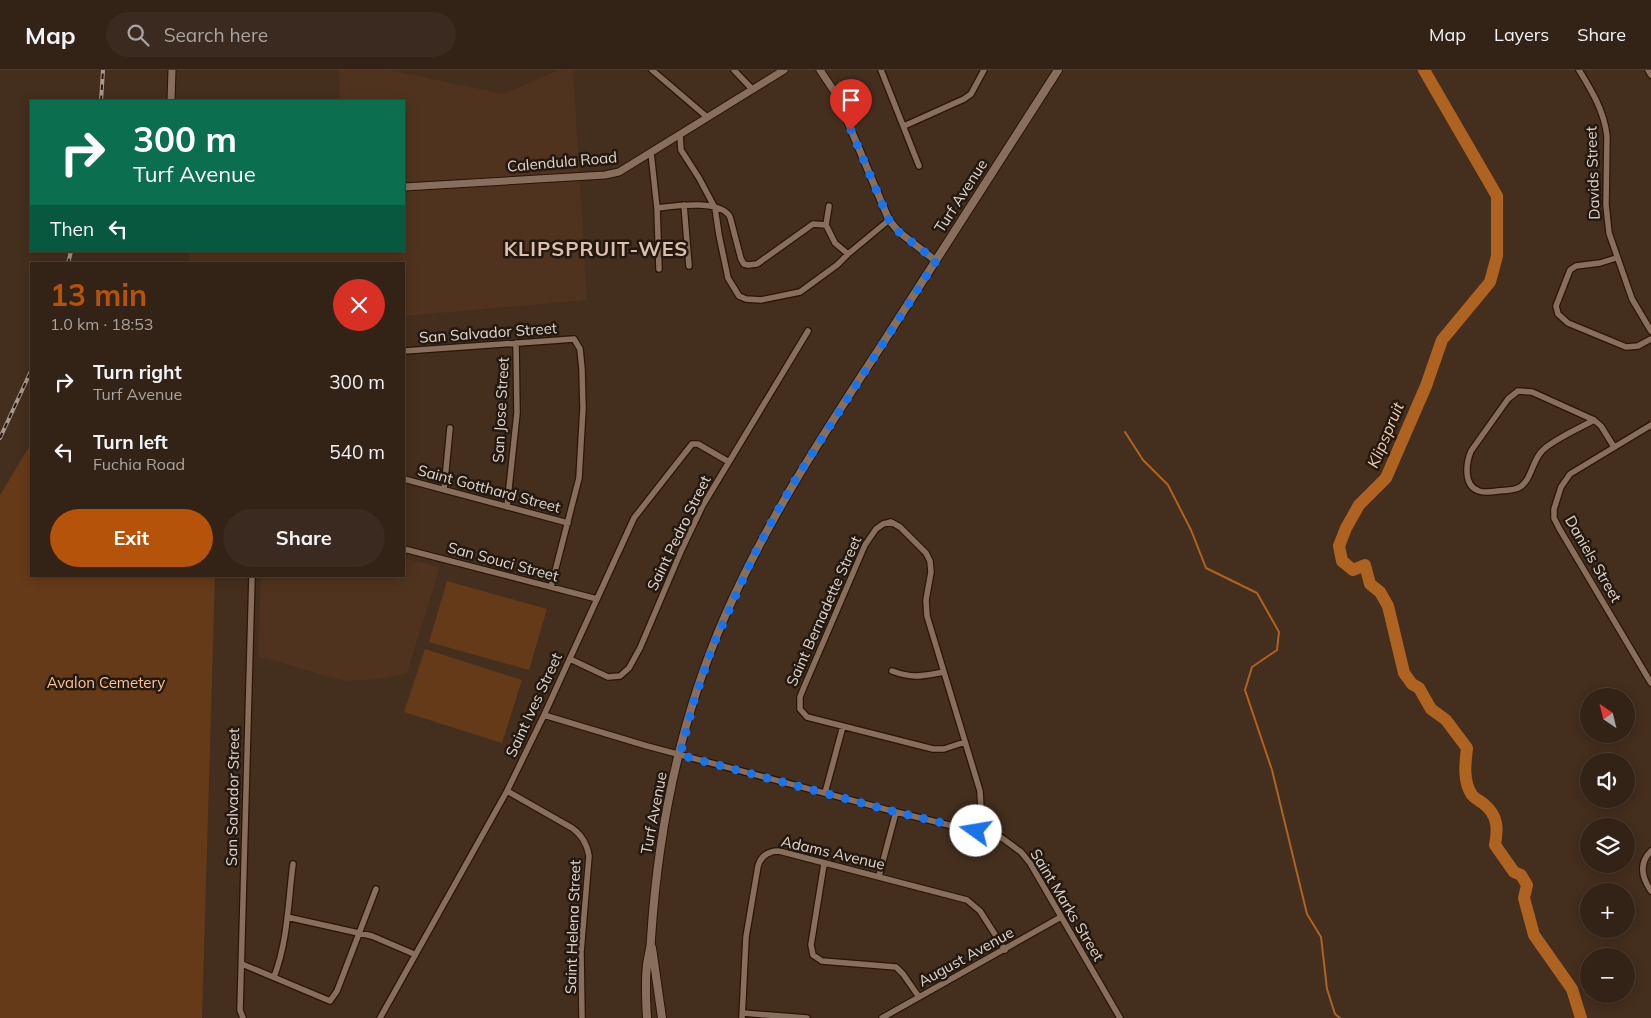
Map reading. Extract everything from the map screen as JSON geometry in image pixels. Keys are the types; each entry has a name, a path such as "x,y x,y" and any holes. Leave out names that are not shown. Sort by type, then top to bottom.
{"main road":[{"name":"Turf Avenue","path":"647,1018 647,967 662,829 694,701 712,648 757,549 797,477 1058,70"},
{"name":"Turf Avenue","path":"651,943 656,966 662,1018"}],"street":[{"path":"171,100 172,70"},
{"path":"652,70 707,118"},
{"path":"734,70 752,89"},
{"name":"Calendula Road","path":"405,187 605,175 624,170 784,70"},
{"path":"820,70 836,94 889,220 904,237 936,261"},
{"path":"881,70 919,166"},
{"path":"904,126 954,105 968,97 984,70"},
{"name":"Davids Street","path":"1579,70 1599,104 1606,126 1607,225 1616,258 1632,299 1651,331"},
{"path":"1648,70 1651,75"},
{"path":"680,135 681,150 715,208 728,278 739,296 746,299 761,300 800,292 837,265 889,220"},
{"path":"651,153 657,208 659,269"},
{"path":"657,208 684,205 705,206 723,210 729,216 741,259 745,265 757,264 813,224 826,225"},
{"path":"684,205 689,266"},
{"path":"829,206 826,225 835,243 848,254"},
{"path":"1616,258 1576,266 1570,270 1557,302 1558,314 1568,323 1626,347 1638,346 1651,339"},
{"name":"Saint Pedro Street","path":"570,659 608,677 620,676 628,668 640,648 699,513 808,331"},
{"name":"San Salvador Street","path":"405,351 574,339 579,346 581,354 583,408 579,478 568,523"},
{"name":"San Jose Street","path":"507,507 517,413 516,343"},
{"path":"1594,420 1543,450 1536,459 1526,482 1518,488 1481,492 1474,489 1468,480 1467,474 1471,451 1508,399 1518,391 1532,392 1594,420 1601,426 1614,447"},
{"name":"Daniels Street","path":"1651,425 1575,470 1565,480 1555,504 1554,518 1651,683"},
{"path":"444,490 450,428"},
{"name":"Saint Ives Street","path":"380,1018 506,790 544,715 636,514 692,444 696,443 729,462"},
{"name":"Saint Gotthard Street","path":"405,479 568,523"},
{"name":"Saint Bernadette Street","path":"843,726 807,717 800,709 800,697 865,545 876,529 891,522 900,527 926,553 932,568 926,600 927,616 981,800 976,831"},
{"path":"551,587 568,523"},
{"name":"San Souci Street","path":"405,549 597,599"},
{"name":"San Salvador Street","path":"243,1018 240,1010 252,577"},
{"path":"892,672 916,677 944,672"},
{"name":"Saint Marks Street","path":"544,715 680,755 1002,838 1021,852 1035,870 1120,1018"},
{"path":"825,793 843,726 938,750 965,742"},
{"name":"Saint Helena Street","path":"506,790 572,828 579,833 586,844 588,856 582,952 582,1018"},
{"path":"879,876 896,812"},
{"name":"Adams Avenue","path":"742,1015 746,938 759,862 767,853 779,851 962,898 980,910 1006,950"},
{"path":"1651,851 1644,860 1642,872 1645,883 1651,891"},
{"path":"274,977 283,949 293,864"},
{"path":"824,864 811,945 813,955 822,961 896,967 919,997"},
{"path":"242,964 330,1001 337,991 376,889"},
{"path":"287,917 380,939 414,954"},
{"name":"August Avenue","path":"882,1018 1006,950 1061,917"},
{"path":"742,1015 807,1018"}],"shaded area":[{"path":"339,70 388,70 504,94 559,70 573,70 587,300 405,316 405,262 189,262 189,252 405,252 405,100 340,100"},
{"path":"405,558 440,567 407,673 380,679 344,681 258,656 261,577 405,577"}],"green space":[{"name":"Avalon Cemetery","path":"30,446 30,577 215,577 202,1018 0,1018 0,495"},
{"path":"447,581 547,609 529,670 429,642"},
{"path":"425,649 522,680 502,743 404,712"}],"waterway":[{"name":"Klipspruit","path":"1424,70 1497,196 1497,256 1490,282 1442,340 1426,386 1386,478 1359,505 1346,528 1339,546 1342,561 1353,570 1365,565 1370,584 1380,592 1388,606 1404,673 1412,684 1419,688 1431,709 1446,720 1467,748 1465,773 1469,790 1473,796 1489,809 1495,818 1497,828 1495,845 1514,872 1521,875 1527,885 1524,898 1534,935 1572,989 1581,1018"},
{"path":"1125,432 1143,460 1168,485 1191,530 1206,568 1257,593 1279,632 1277,650 1252,667 1245,690 1272,770 1307,914 1321,937 1327,989 1335,1014 1340,1018"}],"railway":[{"path":"101,100 103,70"},
{"path":"68,262 71,252"},
{"path":"0,438 30,373"}],"district":[{"name":"KLIPSPRUIT-WES","path":"596,249"}],"route":[{"path":"851,130 889,220 899,232 936,261 797,477 753,557 712,648 694,701 680,755 976,831"}]}
